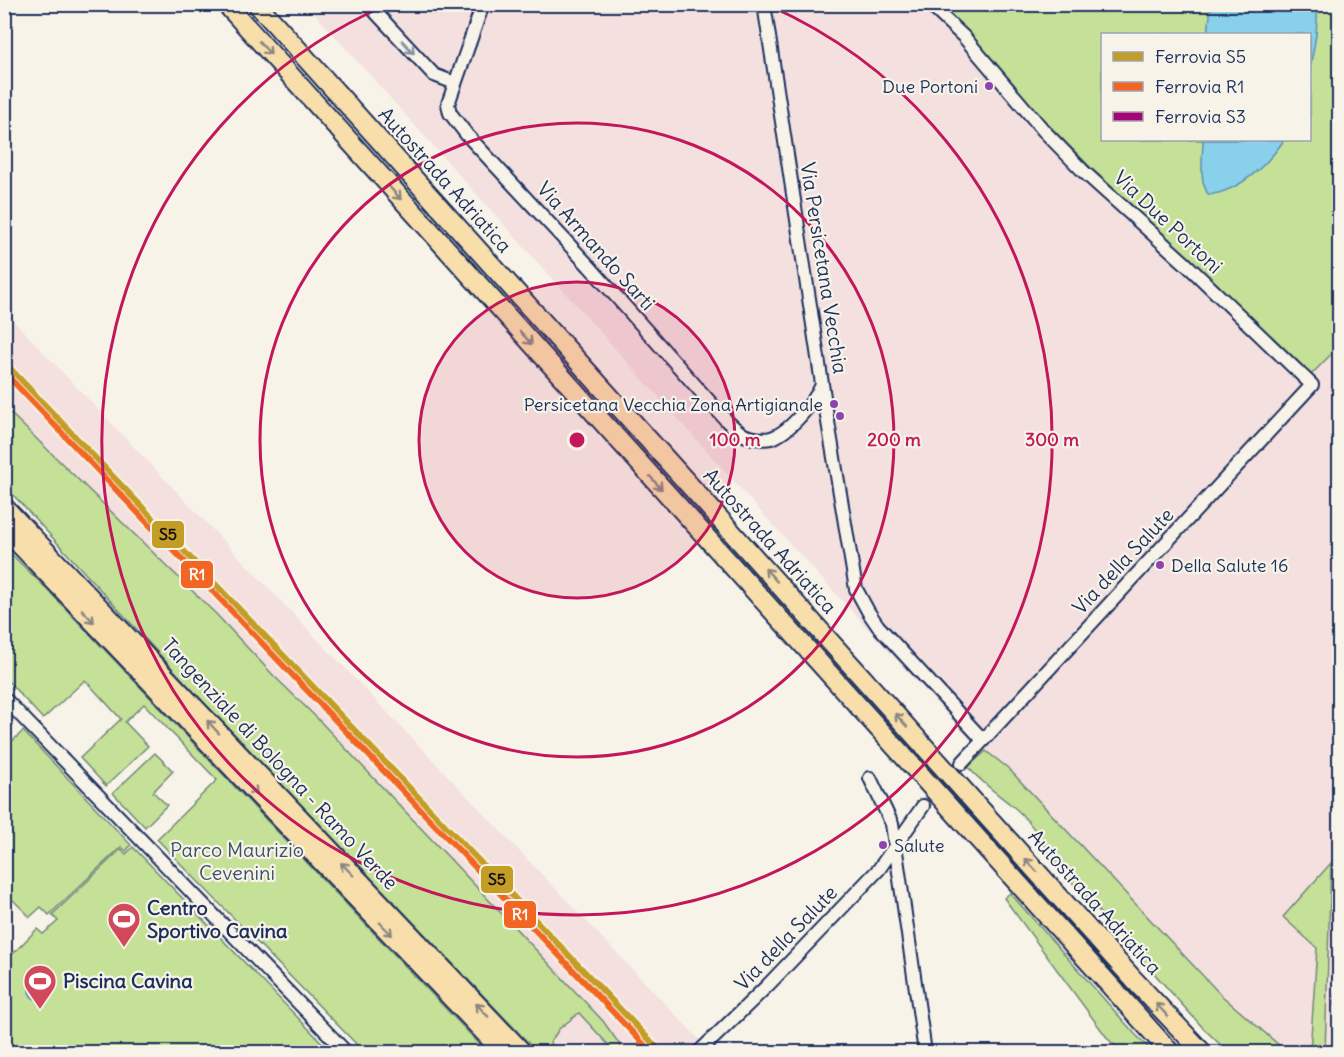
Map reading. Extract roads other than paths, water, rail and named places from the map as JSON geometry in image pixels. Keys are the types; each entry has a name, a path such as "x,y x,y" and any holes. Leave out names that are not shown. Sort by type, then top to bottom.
{"highway":[{"path":"226,4 1170,1053"},
{"name":"Autostrada Adriatica","path":"257,4 1202,1053"},
{"path":"4,494 90,598"},
{"name":"Tangenziale di Bologna - Ramo Verde","path":"4,507 522,1053"},
{"name":"Tangenziale di Bologna - Ramo Verde","path":"4,528 503,1053"},
{"path":"4,536 66,593"}],"street":[{"path":"368,4 434,75 455,83"},
{"name":"Via Armando Sarti","path":"483,4 448,104 450,113 726,420 745,435 771,438 806,410 822,385"},
{"name":"Via Persicetana Vecchia","path":"764,4 852,573 863,603 878,626 983,740"},
{"name":"Via Due Portoni","path":"929,4 964,37 1044,131 1084,172 1186,264 1312,385"},
{"name":"Via della Salute","path":"962,763 1312,385"},
{"path":"806,410 825,410"},
{"path":"4,698 346,1053"},
{"path":"870,778 892,824 925,1053"},
{"name":"Via della Salute","path":"699,1053 871,879 923,806"}],"water":[{"path":"1211,5 1318,5 1311,64 1311,33 1208,33"},
{"path":"1203,141 1283,141 1252,175 1220,193 1209,195 1203,183"},
{"path":"37,983 43,985 45,991 43,997 37,999 31,997 29,991 31,985"}],"tunnel":[{"path":"923,806 962,763"}],"rail line":[{"name":"S5","path":"4,362 661,1052"},
{"name":"R1","path":"4,372 651,1052"},
{"name":"S3","path":"1336,1052 1340,943"}],"place":[{"name":"Due Portoni","path":"989,86"},
{"name":"Persicetana Vecchia Zona Artigianale","path":"834,404"},
{"name":"Della Salute 16","path":"1160,565"},
{"name":"Salute","path":"883,845"},
{"name":"Centro Sportivo Cavina","path":"124,948"},
{"name":"Piscina Cavina","path":"40,1010"}],"park label":[{"name":"Parco Maurizio Cevenini","path":"237,862"}]}
